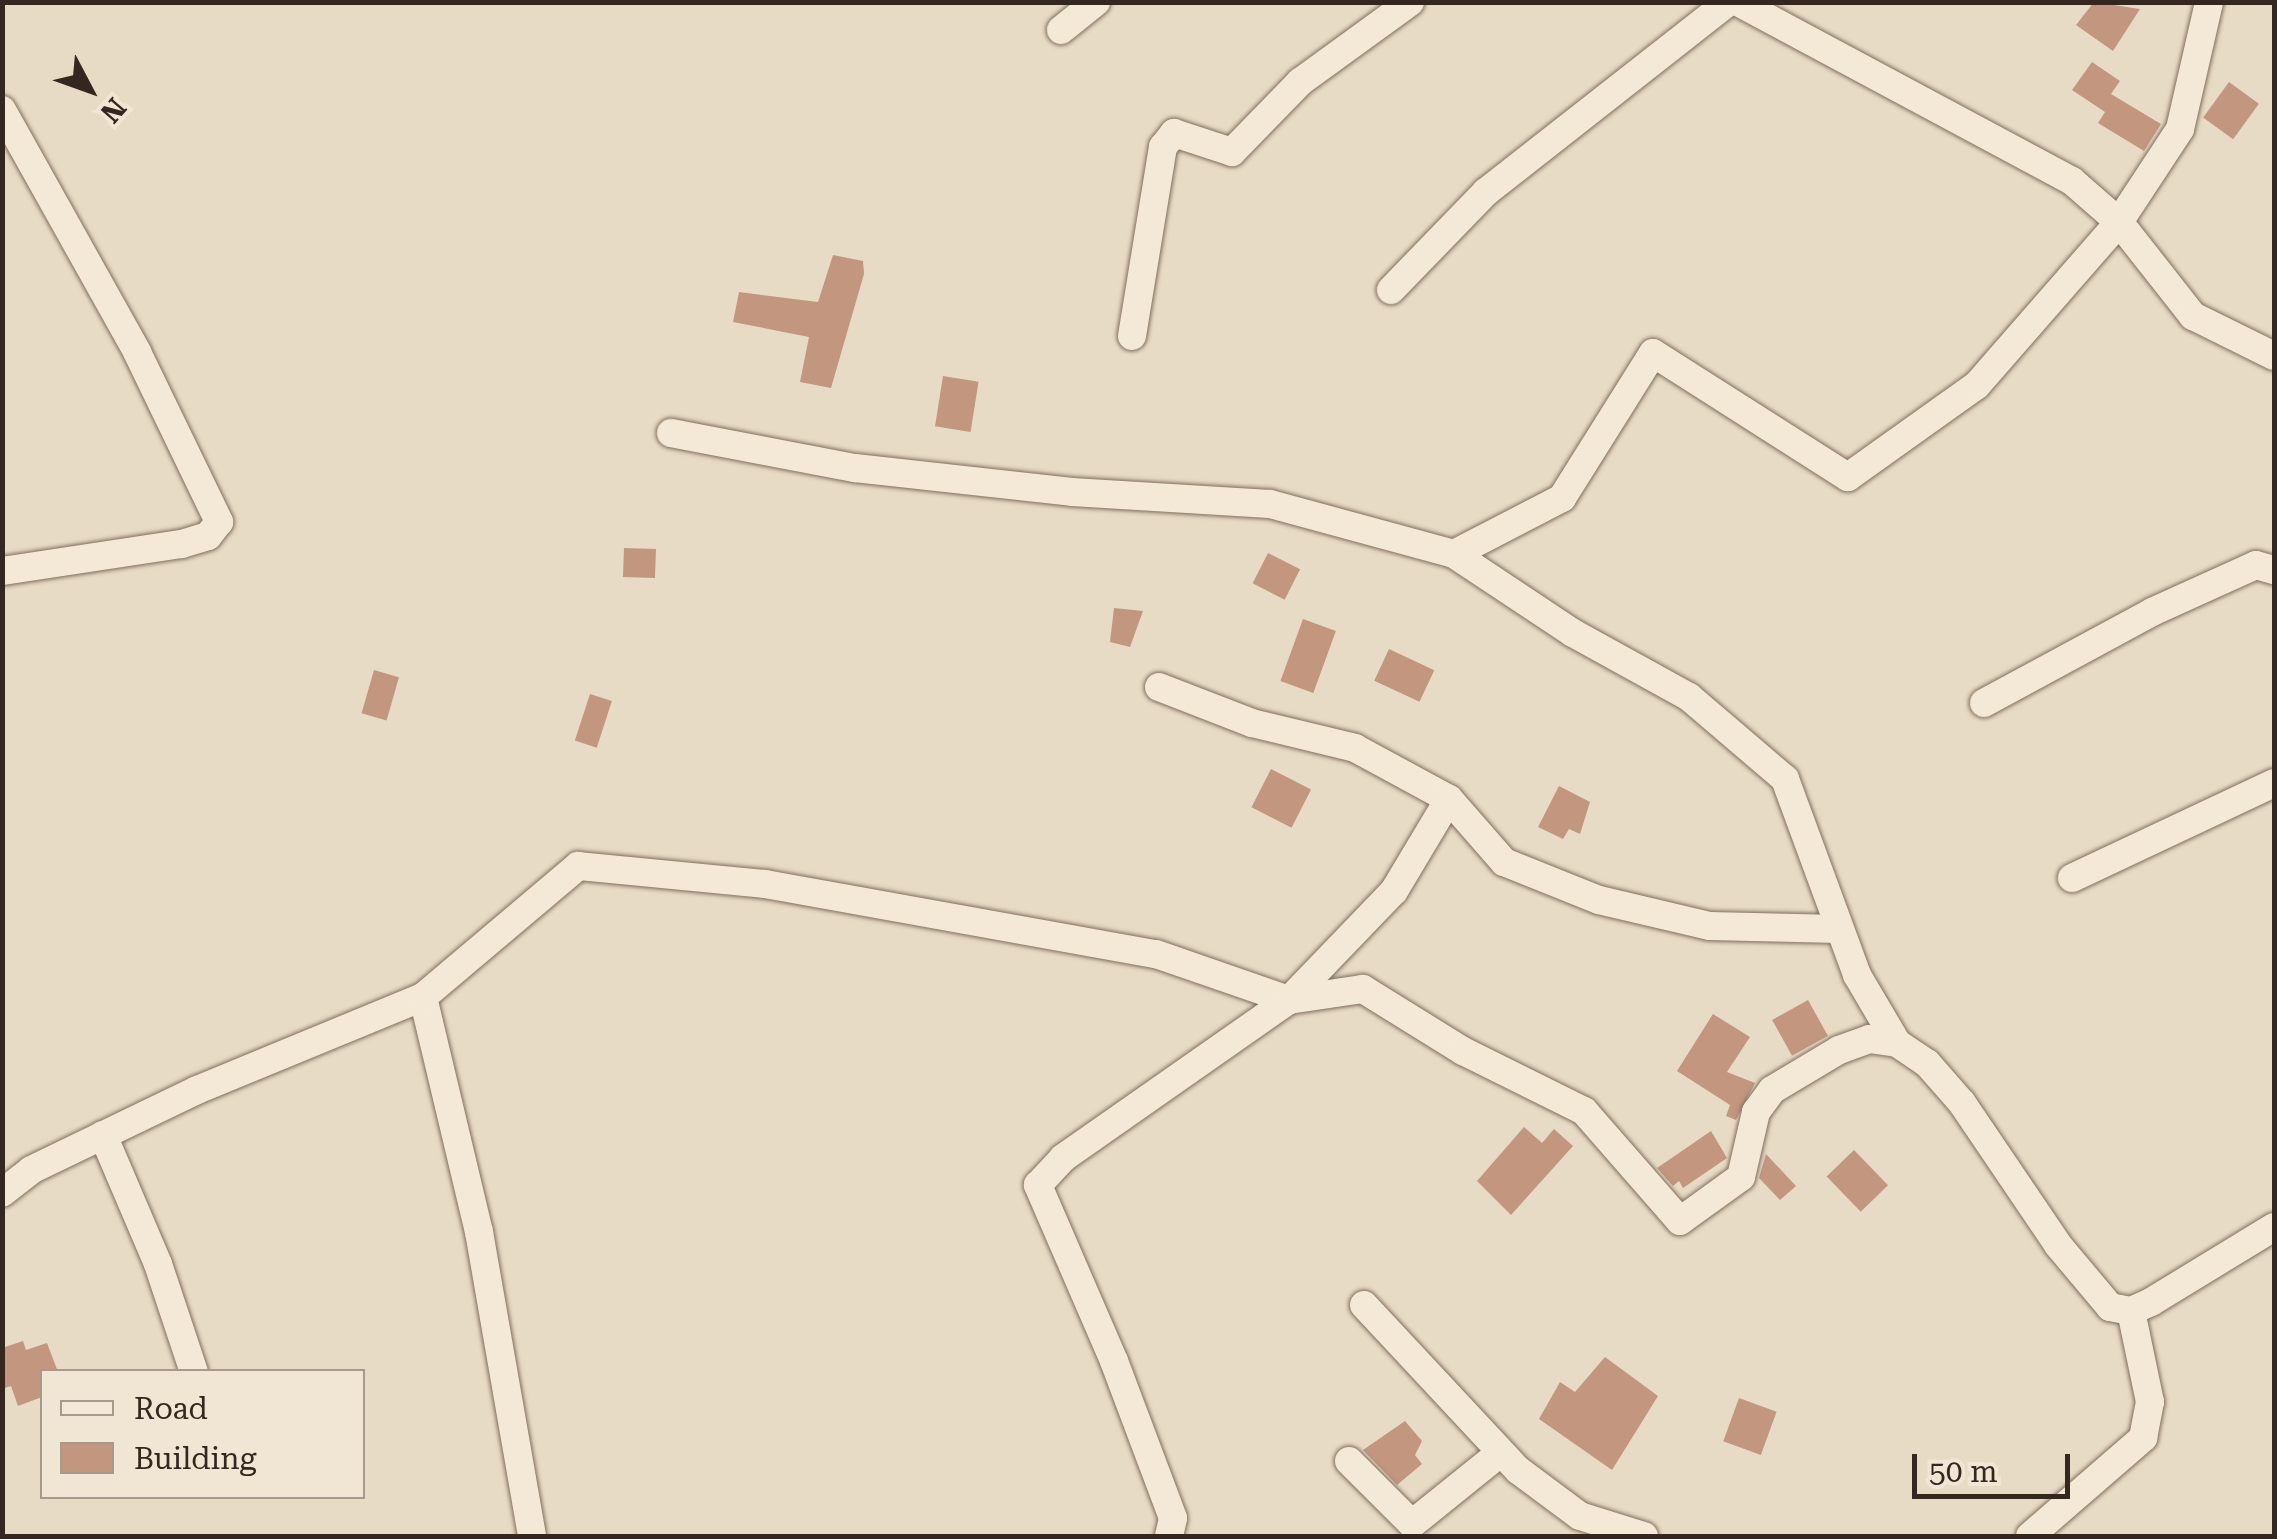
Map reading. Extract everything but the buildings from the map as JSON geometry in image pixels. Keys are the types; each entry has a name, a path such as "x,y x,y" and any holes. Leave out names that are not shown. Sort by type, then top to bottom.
{"street":[{"path":"1061,30 1096,2"},
{"path":"1132,336 1163,147 1174,133 1232,152 1300,82 1410,2"},
{"path":"1391,290 1486,192 1728,2"},
{"path":"1738,2 1788,12 2072,180 2119,222 2193,316 2271,348"},
{"path":"1454,554 1562,498 1653,353 1848,477 1978,385 2119,222 2180,129 2209,2"},
{"path":"2,110 137,352 219,522 208,536 181,544 2,572"},
{"path":"672,433 855,468 1072,492 1270,504 1454,554 1574,633 1689,697 1786,779 1839,929 1897,1042 1926,1063 1962,1103 2103,1300 2131,1311 2232,1258 2274,1227"},
{"path":"1984,703 2187,596 2256,565 2274,570"},
{"path":"1160,688 1252,723 1355,748 1449,800 1504,862 1600,900 1710,926 1839,929"},
{"path":"2072,878 2274,783"},
{"path":"1171,1535 1172,1518 1114,1361 1038,1185 1078,1147 1290,1000 1394,891 1449,800"},
{"path":"2,1193 31,1170 102,1136 344,1024 423,997 578,866 766,884 1156,954 1290,1000 1363,989 1463,1051 1584,1112 1680,1221 1741,1177 1756,1112 1772,1090 1868,1038 1897,1042"},
{"path":"423,997 479,1232 532,1536"},
{"path":"102,1136 158,1264 193,1369"},
{"path":"1364,1304 1500,1453 1580,1516 1644,1536"},
{"path":"2030,1536 2143,1438 2150,1402 2131,1311"},
{"path":"1349,1462 1412,1524 1500,1453"}]}
